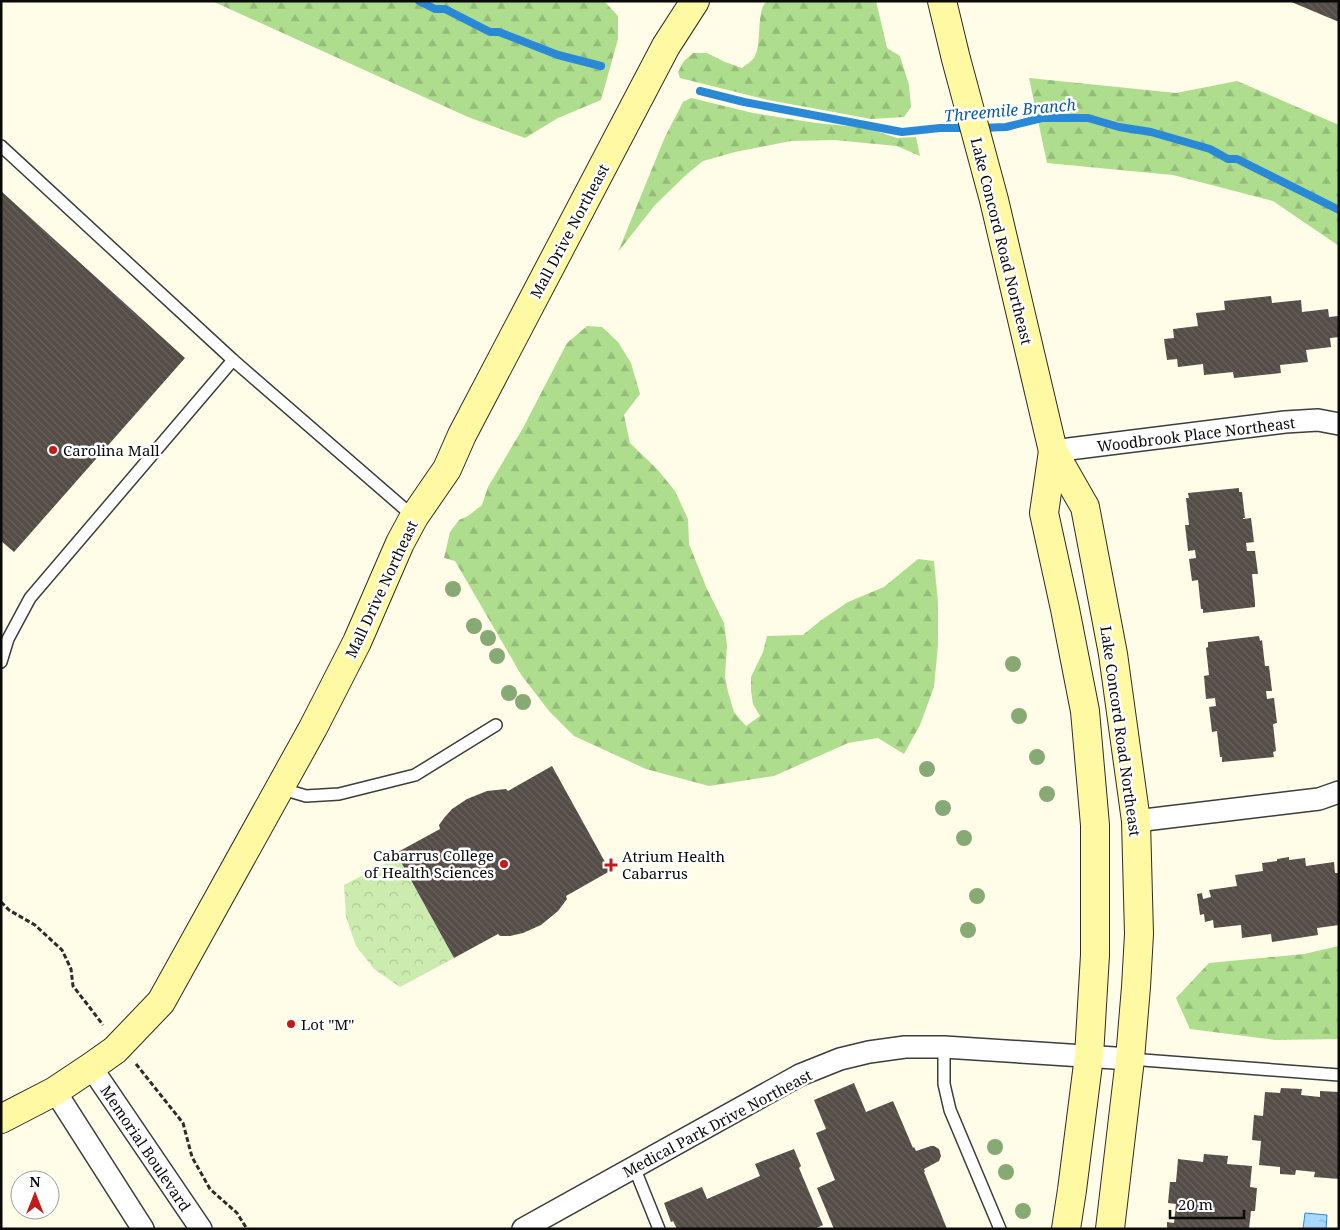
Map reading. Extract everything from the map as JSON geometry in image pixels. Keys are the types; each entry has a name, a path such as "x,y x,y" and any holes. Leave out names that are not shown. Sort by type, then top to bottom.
{"main road":[{"name":"Lake Concord Road Northeast","path":"942,1 985,168 1053,451 1085,507 1113,654 1136,821 1138,934 1136,987 1130,1059 1110,1229"},
{"name":"Mall Drive Northeast","path":"1,1119 55,1091 91,1068 115,1050 161,1002 313,728 357,642 400,543 414,517 447,469 462,435 666,46 693,2"},
{"name":"Lake Concord Road Northeast","path":"1053,451 1044,513 1085,711 1095,825 1095,955 1089,1056 1066,1229"}],"street":[{"name":"Woodbrook Place Northeast","path":"1053,451 1285,422 1318,420 1339,424"},
{"path":"1136,821 1319,799 1339,792"},
{"name":"Medical Park Drive Northeast","path":"523,1229 800,1075 840,1059 869,1052 905,1047 944,1047 1130,1059"},
{"name":"Memorial Boulevard","path":"91,1068 200,1229"},
{"path":"55,1091 143,1229"}],"lane":[{"path":"1,146 233,360 414,517"},
{"path":"1,662 8,639 30,598 233,360"},
{"path":"279,788 306,796 339,794 415,776 496,725"},
{"path":"944,1047 944,1084 950,1110 1000,1229"},
{"path":"1130,1059 1339,1074"},
{"path":"634,1167 659,1229"}],"green space":[{"path":"212,1 604,1 618,16 618,39 601,100 558,118 525,138 468,117"},
{"path":"767,1 876,1 887,48 900,56 909,85 911,107 904,117 871,119 768,100 680,78 678,72 684,61 693,53 707,53 742,68 751,61 757,52 761,12"},
{"path":"1029,78 1176,93 1237,81 1339,125 1339,246 1273,201 1173,175 1047,163"},
{"path":"691,98 753,113 816,123 867,128 897,138 916,137 920,156 897,146 834,140 791,141 735,152 703,161 655,205 618,252 665,137 683,102"},
{"path":"587,326 602,327 618,342 631,363 640,394 624,415 630,443 657,469 675,491 688,519 689,544 707,589 724,623 727,645 725,677 728,692 734,712 746,726 760,716 753,704 751,677 763,652 767,636 803,635 848,602 884,587 918,559 934,561 938,603 938,645 934,687 920,725 904,754 878,738 848,743 774,776 709,786 646,769 574,736 549,711 522,676 455,561 444,558 450,532 459,520 468,516 482,505 488,487 523,428 567,343"},
{"path":"398,857 454,958 400,987 374,969 356,946 346,917 344,885"},
{"path":"1339,946 1339,1039 1275,1040 1190,1029 1176,998 1209,963 1304,954"}],"water":[{"path":"1305,1213 1327,1215 1326,1229 1303,1229"}],"building":[{"path":"1289,1 1339,1 1339,22"},
{"name":"Carolina Mall","path":"1,191 185,358 14,552 1,541"},
{"path":"1271,296 1272,303 1301,300 1302,312 1328,309 1329,317 1338,316 1339,337 1330,338 1331,347 1306,350 1308,362 1280,365 1281,373 1234,378 1233,372 1204,375 1203,364 1178,367 1177,359 1167,360 1164,339 1174,338 1173,329 1198,326 1196,313 1225,310 1224,301"},
{"path":"1239,488 1239,492 1242,492 1245,518 1243,519 1251,518 1254,542 1246,543 1247,551 1255,551 1258,574 1252,574 1255,607 1203,613 1198,580 1192,581 1189,559 1196,558 1195,550 1188,551 1185,525 1189,525 1186,498 1189,498 1188,493"},
{"path":"1259,636 1260,641 1262,640 1265,666 1269,666 1272,691 1266,691 1267,699 1274,698 1277,723 1273,724 1276,751 1273,752 1274,757 1222,762 1217,731 1212,732 1209,707 1216,706 1215,698 1206,699 1204,676 1209,675 1206,648 1208,647 1208,642"},
{"name":"Cabarrus College of Health Sciences","path":"552,766 610,871 566,896 567,899 558,911 541,925 523,933 510,936 500,936 498,934 454,958 396,853 440,829 439,825 452,809 467,799 487,791 506,789 508,791"},
{"path":"1289,857 1289,860 1305,858 1306,866 1334,862 1335,873 1339,873 1339,925 1317,928 1318,935 1272,942 1271,934 1242,938 1241,925 1214,928 1213,920 1205,922 1204,914 1200,915 1197,894 1202,893 1203,899 1211,897 1209,890 1237,886 1235,875 1263,871 1262,863"},
{"path":"854,1083 866,1112 893,1101 916,1151 931,1146 939,1149 941,1156 939,1161 924,1169 924,1172 947,1229 834,1229 817,1188 835,1180 816,1133 826,1129 814,1100"},
{"path":"1281,1088 1302,1089 1301,1095 1320,1097 1320,1091 1339,1092 1339,1179 1314,1177 1315,1172 1296,1170 1295,1175 1280,1174 1280,1167 1259,1165 1261,1141 1252,1140 1254,1115 1263,1116 1265,1092 1280,1093"},
{"path":"794,1149 801,1166 799,1168 823,1225 814,1229 677,1229 673,1221 671,1222 664,1203 702,1187 707,1199 760,1176 755,1164"},
{"path":"1204,1154 1228,1156 1227,1164 1252,1166 1250,1187 1257,1188 1255,1211 1251,1211 1249,1229 1167,1229 1167,1222 1174,1223 1176,1204 1168,1203 1170,1182 1176,1182 1178,1159 1203,1162"}],"waterway":[{"name":"Threemile Branch","path":"419,1 435,9 445,9 490,32 499,32 558,55 601,66"},
{"name":"Threemile Branch","path":"700,91 744,102 902,132 940,128 969,128"},
{"name":"Threemile Branch","path":"980,128 1006,127 1042,118 1088,118 1119,127 1151,132 1210,149 1228,159 1237,159 1339,210"}],"place":[{"name":"Carolina Mall","path":"53,450"},
{"name":"Cabarrus College of Health Sciences","path":"504,864"},
{"name":"Atrium Health Cabarrus","path":"611,865"},
{"name":"Lot \"M\"","path":"291,1024"}]}
